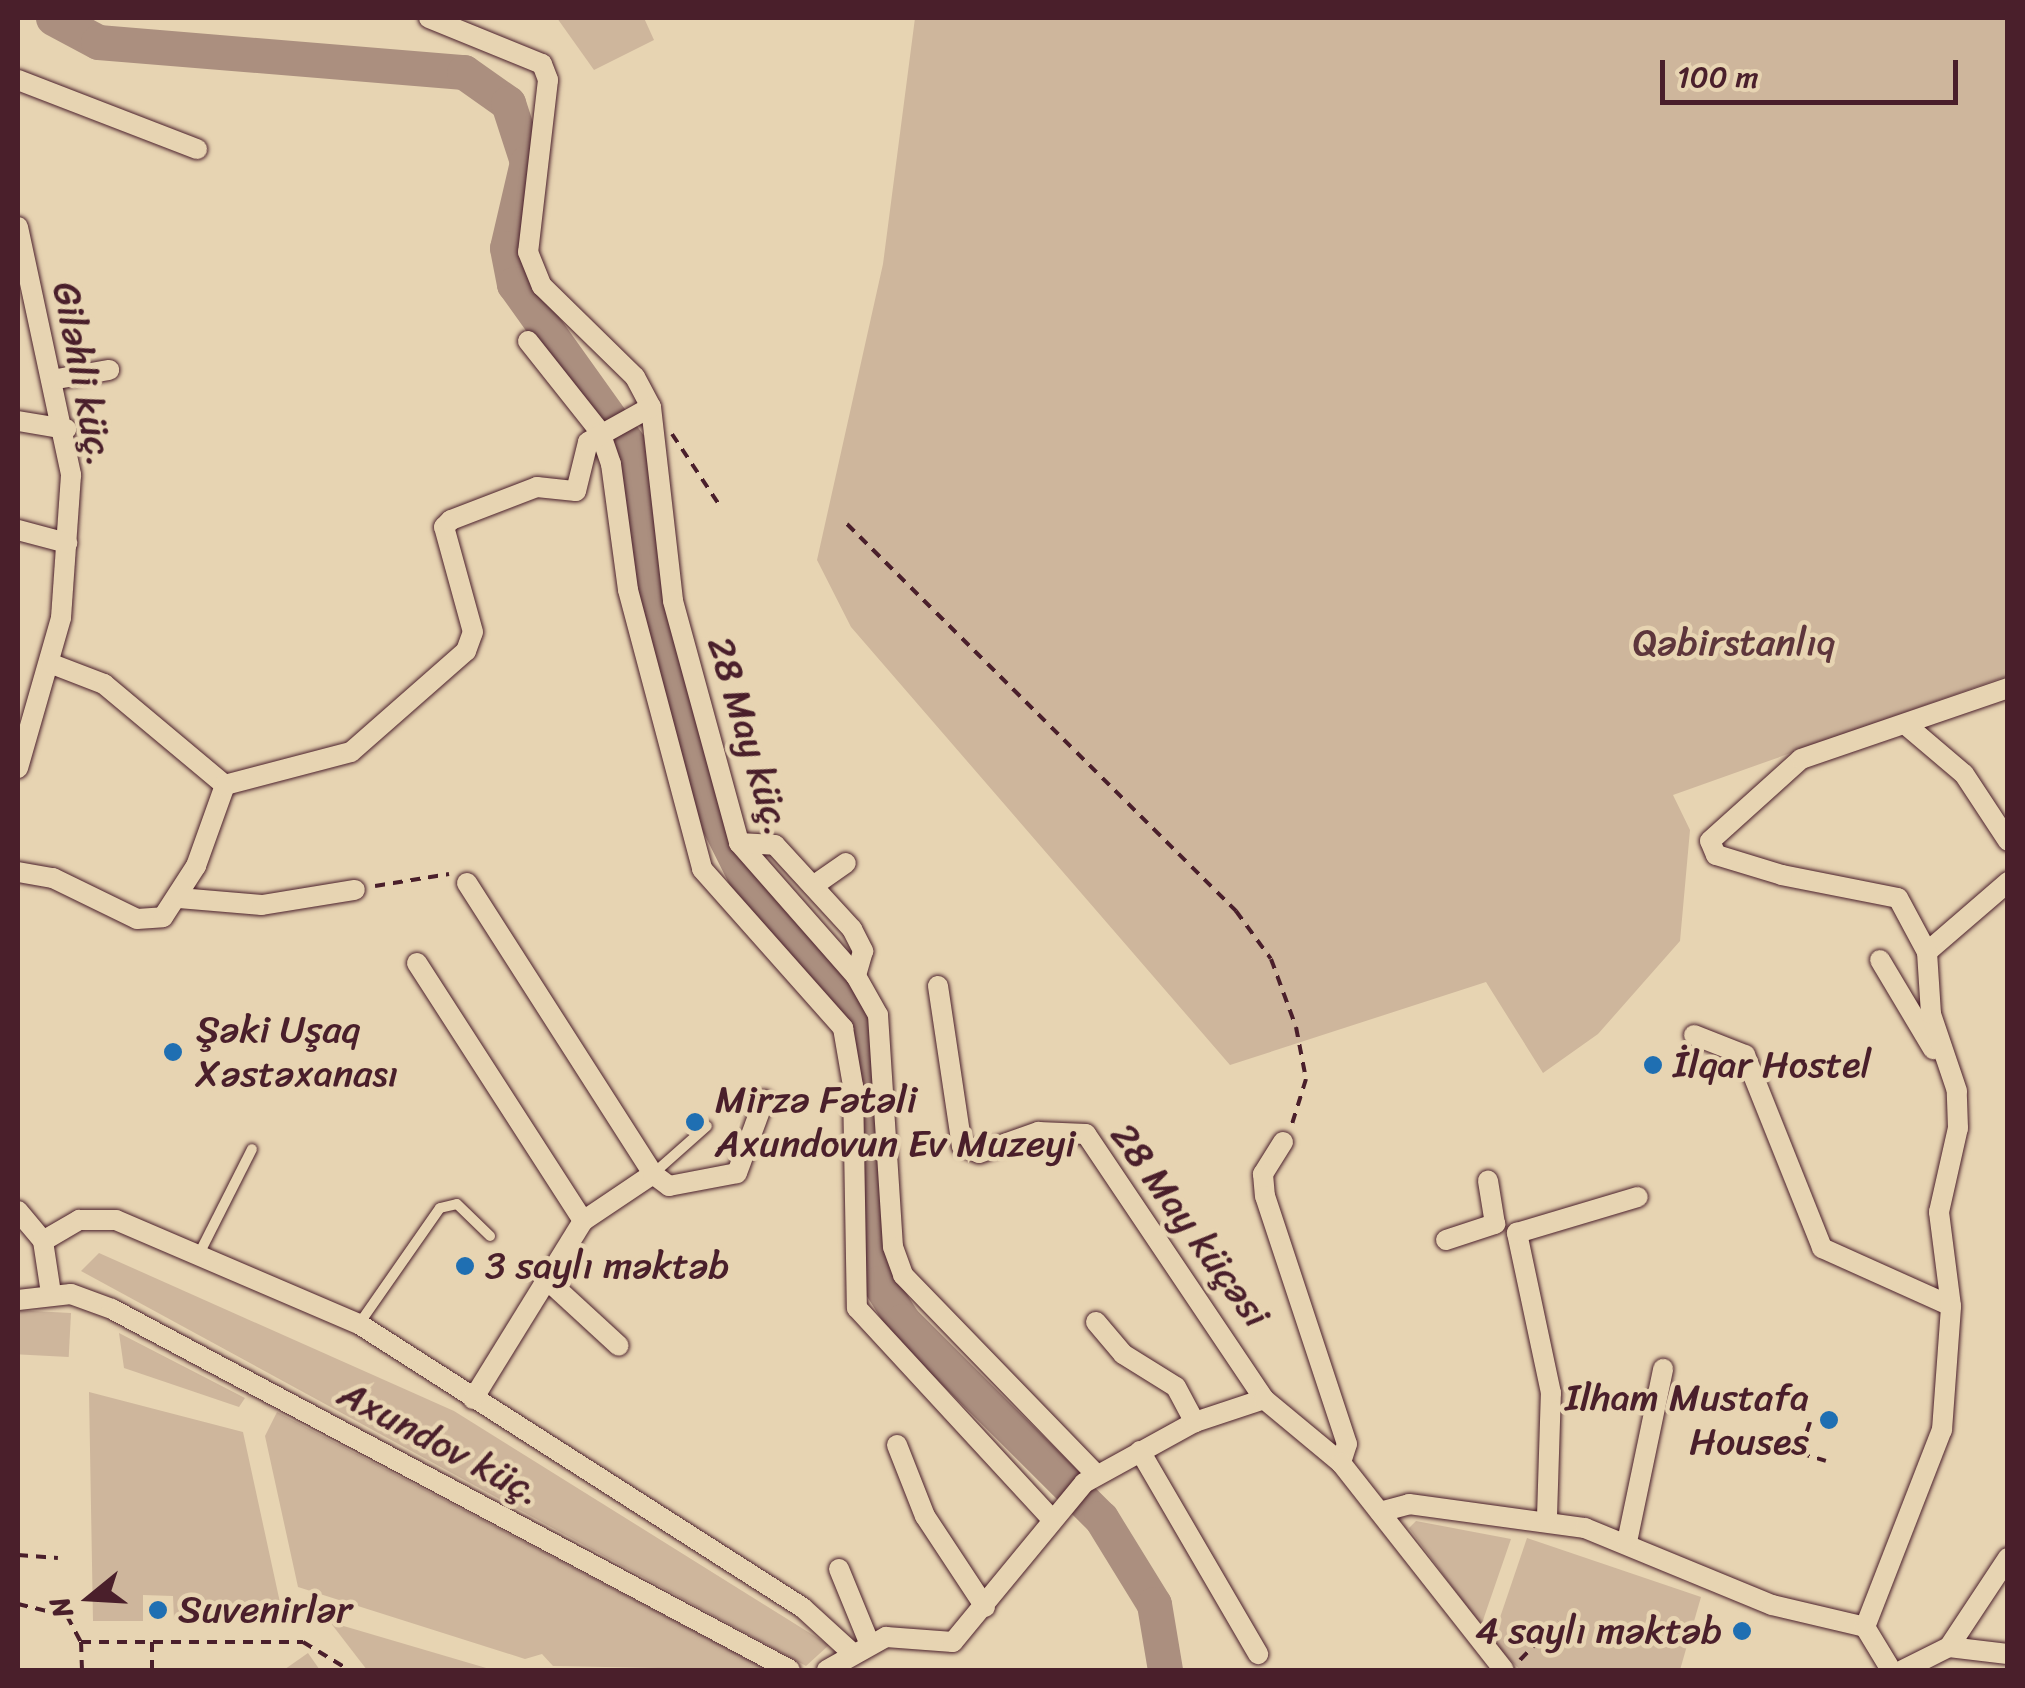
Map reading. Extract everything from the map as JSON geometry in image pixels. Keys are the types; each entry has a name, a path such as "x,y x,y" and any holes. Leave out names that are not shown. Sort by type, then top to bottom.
{"street":[{"name":"28 May küç.","path":"429,18 542,64 548,80 528,252 542,286 635,377 643,411 658,432 673,601 739,842 856,976 883,1046 893,1247 903,1275 1090,1479"},
{"path":"18,80 197,149"},
{"name":"Giləhli küç.","path":"18,228 20,251 66,428 67,542 52,664 18,768"},
{"path":"528,340 604,430 628,590 702,870 827,1007 850,1048 857,1308 1054,1511"},
{"path":"56,379 109,370"},
{"path":"225,785 351,752 466,651 471,613 444,527 537,487 576,491 582,450 604,430 643,411"},
{"path":"18,421 66,428"},
{"path":"18,530 67,542"},
{"path":"52,664 104,684 225,785"},
{"path":"1865,1627 1942,1430 1951,1306 1939,1224 1958,1128 1950,1071 1931,1014 1927,952 1898,898 1782,876 1716,855 1710,841 1801,759 2008,688"},
{"path":"1905,724 1964,774 2008,840"},
{"path":"18,872 152,922 179,898 225,785"},
{"path":"739,842 775,845 813,886 863,951 856,976"},
{"path":"813,886 846,863"},
{"path":"467,883 653,1174 669,1186 729,1178 764,1100"},
{"path":"1927,952 2006,884"},
{"path":"179,898 262,905 355,890"},
{"path":"1880,960 1950,1071"},
{"path":"418,964 583,1222"},
{"name":"28 May küçəsi","path":"938,986 962,1146 979,1153 1038,1132 1086,1134 1253,1371 1264,1399"},
{"path":"1694,1034 1745,1055 1822,1248 1951,1306"},
{"path":"1284,1142 1262,1174 1265,1196 1347,1444 1341,1463"},
{"name":"Axundov küç.","path":"472,1399 583,1222 653,1174"},
{"path":"1488,1181 1495,1224"},
{"path":"1446,1240 1495,1224 1517,1233 1638,1198"},
{"path":"18,1212 42,1241 51,1294 18,1300"},
{"name":"Axundov küç.","path":"42,1241 101,1218 201,1250 359,1324 860,1646"},
{"path":"1517,1233 1551,1393 1547,1517"},
{"path":"546,1278 619,1346"},
{"name":"Axundov küç.","path":"51,1294 112,1309 790,1670"},
{"path":"1096,1322 1123,1354 1176,1387 1195,1422"},
{"path":"1628,1542 1664,1369"},
{"path":"827,1670 860,1646 899,1636 939,1648 964,1635 1054,1511 1090,1479 1195,1422 1264,1399 1341,1463 1506,1670"},
{"path":"897,1445 924,1516 985,1607"},
{"path":"1140,1450 1258,1654"},
{"path":"1380,1512 1409,1504 1547,1517 1628,1542 1772,1604 1865,1627 1891,1670"},
{"path":"1903,1670 1950,1647 2008,1558"},
{"path":"839,1568 860,1646"},
{"path":"1950,1647 2008,1654"}],"lane":[{"path":"653,1174 707,1126"},
{"path":"201,1250 252,1149"},
{"path":"359,1324 440,1208 457,1204 490,1236"}],"path":[{"path":"658,432 677,438 720,506"},
{"path":"847,524 1201,874 1271,959 1306,1079 1284,1142"},
{"path":"355,890 448,874 467,883"},
{"path":"1810,1422 1800,1453 1826,1461"},
{"path":"18,1557 58,1558"},
{"path":"18,1604 67,1616 81,1642 82,1670"},
{"path":"1506,1670 1558,1621"},
{"path":"81,1642 302,1642 349,1670"},
{"path":"152,1642 152,1670"}],"green space":[{"path":"557,18 644,18 654,40 594,70"},
{"name":"Qəbirstanlıq","path":"915,18 2007,18 2007,676 1673,795 1690,830 1680,941 1598,1034 1543,1073 1486,982 1230,1065 851,627 817,560 883,264"},
{"path":"99,1253 454,1411 829,1645 806,1666 81,1271"},
{"path":"18,1310 71,1313 69,1357 18,1354"},
{"path":"119,1333 245,1398 239,1407 124,1368"},
{"path":"89,1392 243,1432 284,1621 174,1620 173,1596 143,1595 143,1621 93,1621"},
{"path":"277,1412 768,1670 553,1666 542,1654 525,1659 298,1587 265,1436"},
{"path":"1416,1521 1511,1539 1481,1626 1409,1528"},
{"path":"1527,1538 1701,1597 1680,1670 1520,1670 1492,1641"},
{"path":"330,1622 493,1670 367,1670"},
{"path":"308,1653 320,1670 284,1670"}],"waterway":[{"path":"53,18 98,42 464,72 508,103 527,162 507,248 514,284 629,445 663,644 719,825 745,877 855,1013 870,1072 879,1283 903,1321 1101,1518 1154,1604 1165,1670"}],"place":[{"name":"Şəki Uşaq Xəstəxanası","path":"173,1052"},
{"name":"İlqar Hostel","path":"1653,1065"},
{"name":"Mirzə Fətəli Axundovun Ev Muzeyi","path":"695,1122"},
{"name":"3 saylı məktəb","path":"465,1266"},
{"name":"Ilham Mustafa Houses","path":"1829,1420"},
{"name":"Suvenirlər","path":"158,1610"},
{"name":"4 saylı məktəb","path":"1742,1631"}]}
